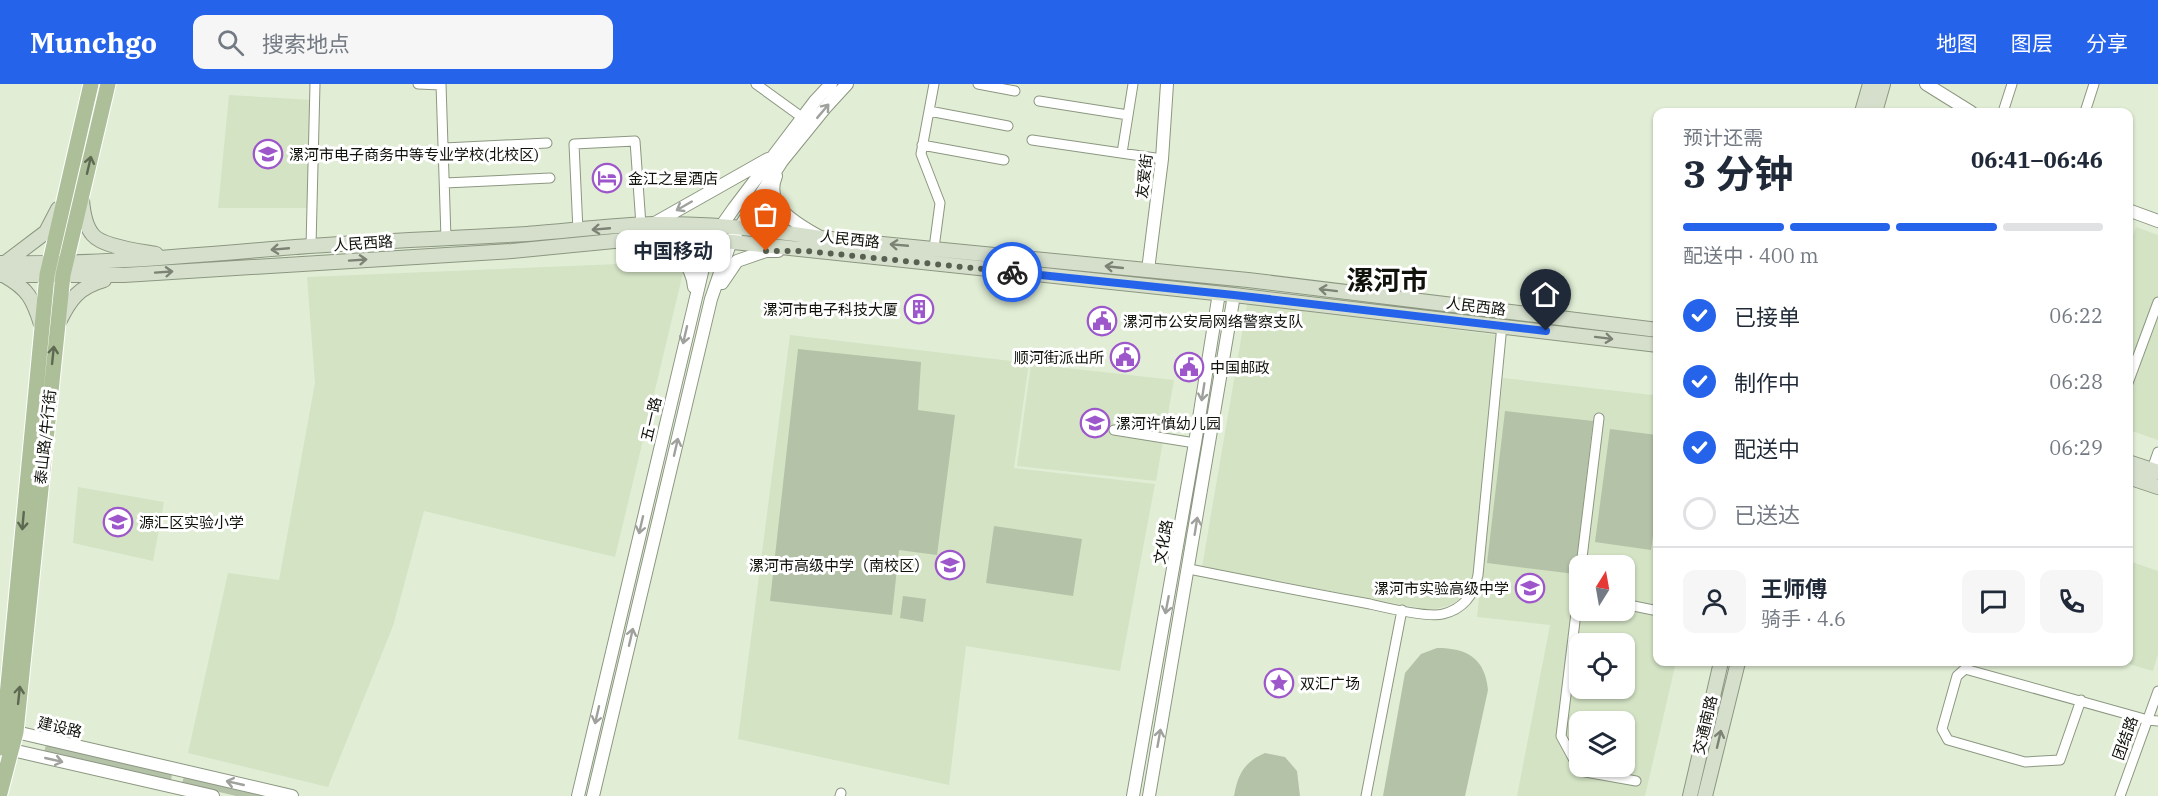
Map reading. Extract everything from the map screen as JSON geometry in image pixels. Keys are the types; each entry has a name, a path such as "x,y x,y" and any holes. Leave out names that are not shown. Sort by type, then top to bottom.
{"main road":[{"name":"泰山路/牛行街","path":"0,794 8,742 49,325 48,269 91,84"},
{"name":"泰山路/牛行街","path":"49,325 108,84"},
{"path":"1863,108 1870,84"},
{"path":"1876,108 1883,84"},
{"path":"64,196 46,231 2,269 27,292 49,325 88,284 124,275"},
{"path":"81,197 84,214 94,237 107,243 172,258"},
{"name":"人民西路","path":"64,269 311,246 722,225 821,238 1259,281 1653,329"},
{"name":"人民西路","path":"2,269 64,269 124,275 512,251 649,228 714,240 806,251 1219,293 1653,344"},
{"path":"2133,464 2155,471"},
{"path":"2133,479 2158,487"},
{"name":"交通南路","path":"1690,796 1720,666"},
{"name":"交通南路","path":"1705,796 1737,666"}],"street":[{"path":"311,246 315,84"},
{"path":"418,84 441,85 446,238"},
{"path":"756,84 803,118"},
{"name":"五一路","path":"593,796 711,299 731,242 777,159 803,118 831,84"},
{"name":"五一路","path":"578,796 703,267 722,225 777,159 847,84"},
{"path":"934,84 921,154 940,203 934,248"},
{"path":"978,84 1015,91"},
{"path":"1122,153 1133,84"},
{"name":"友爱街","path":"1148,270 1162,159 1167,84"},
{"path":"1926,84 1965,108"},
{"path":"2003,108 2012,84"},
{"path":"2086,108 2094,84"},
{"path":"1039,101 1128,115"},
{"path":"929,111 1008,126"},
{"path":"1032,140 1162,159"},
{"path":"578,231 574,144 635,141 649,228 681,257 693,275 695,295"},
{"path":"444,148 547,143"},
{"path":"922,145 1004,160"},
{"path":"649,228 777,159"},
{"path":"777,159 773,193 777,203 784,214 821,238"},
{"path":"445,183 550,178"},
{"path":"2133,214 2158,221"},
{"path":"711,299 737,261 766,251 806,251"},
{"name":"文化路","path":"1133,796 1196,443 1219,293"},
{"name":"文化路","path":"1149,796 1234,295"},
{"path":"2133,370 2158,302"},
{"path":"1216,308 1232,310"},
{"path":"1189,569 1402,610 1441,615 1457,609 1470,597 1476,585 1502,326"},
{"path":"1582,555 1599,418"},
{"path":"1114,430 1196,443"},
{"path":"2155,471 2158,452"},
{"path":"1635,606 1653,610"},
{"path":"1366,796 1402,610"},
{"path":"1575,621 1561,736 1580,771 1636,781"},
{"path":"2081,700 2060,760 2025,762 1948,740 1942,729 1957,676 1965,669 2081,700 2153,720"},
{"name":"团结路","path":"2120,796 2153,720 2158,691"},
{"path":"8,742 213,796"},
{"name":"建设路","path":"8,742 179,770 292,796"},
{"path":"176,788 179,770"}],"shaded area":[{"name":"漯河市电子商务中等专业学校(北校区)","path":"229,95 313,100 314,208 218,208"},
{"path":"2136,227 2158,235 2158,440 2133,431 2133,235"},
{"path":"665,262 683,273 615,557 424,511 393,626 328,787 188,753 228,573 279,580 315,383 307,277"},
{"path":"1247,304 1497,335 1474,581 1468,592 1459,600 1448,606 1425,609 1202,567"},
{"name":"漯河市高级中学（南校区）","path":"790,335 1029,363 1014,468 1155,484 1120,671 966,646 949,785 738,739"},
{"path":"798,349 921,362 918,410 955,415 937,555 899,550 892,615 770,601"},
{"name":"漯河许慎幼儿园","path":"1031,364 1174,380 1156,481 1017,466"},
{"name":"漯河市实验高级中学","path":"1503,378 1653,395 1653,666 1675,666 1645,796 1517,796 1550,625 1477,617"},
{"path":"1505,411 1593,421 1577,555 1569,555 1569,573 1487,563"},
{"path":"1610,429 1653,434 1651,550 1595,542"},
{"name":"源汇区实验小学","path":"78,487 164,502 153,561 73,543"},
{"path":"994,526 1082,539 1073,596 986,583"},
{"path":"2133,562 2158,571 2158,654 2153,671 2133,665"},
{"path":"903,596 926,599 923,622 900,618"},
{"path":"1437,648 1457,650 1473,657 1483,670 1486,679 1488,690 1465,796 1383,796 1405,673 1421,654"},
{"path":"46,745 172,774 171,781 44,752"},
{"path":"1265,753 1285,757 1297,771 1300,796 1234,796 1243,770 1252,760"},
{"path":"184,777 266,796 236,796 182,783"}],"way so far":[{"path":"766,251 806,251 1012,272"}],"place":[{"name":"漯河市电子商务中等专业学校(北校区)","path":"268,154"},
{"name":"金江之星酒店","path":"607,178"},
{"name":"中国移动","path":"766,251"},
{"name":"漯河市电子科技大厦","path":"919,309"},
{"name":"漯河市公安局网络警察支队","path":"1102,321"},
{"name":"顺河街派出所","path":"1125,357"},
{"name":"中国邮政","path":"1189,367"},
{"name":"漯河许慎幼儿园","path":"1095,423"},
{"name":"源汇区实验小学","path":"118,522"},
{"name":"漯河市高级中学（南校区）","path":"950,565"},
{"name":"漯河市实验高级中学","path":"1530,588"},
{"name":"双汇广场","path":"1279,683"}],"district":[{"name":"漯河市","path":"1387,279"}],"route":[{"path":"1012,272 1546,331"}]}
